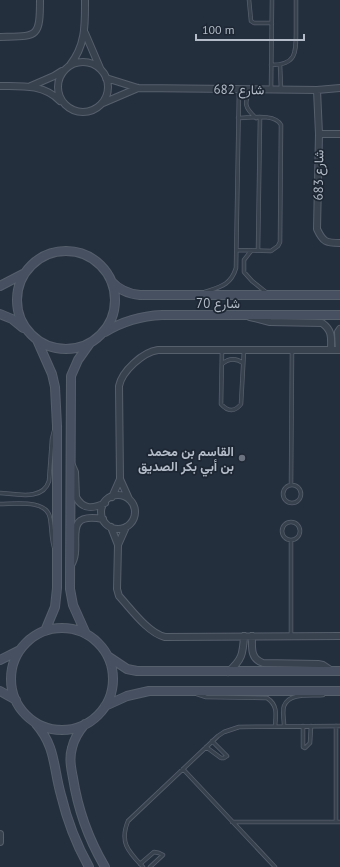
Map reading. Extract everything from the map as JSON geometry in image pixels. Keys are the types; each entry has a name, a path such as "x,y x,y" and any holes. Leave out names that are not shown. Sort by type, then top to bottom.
{"main road":[{"path":"0,314 12,319 37,340 50,346 64,349 78,348 91,342 101,334 113,315 115,303 114,292 110,281 102,268 97,263 84,256 70,252 55,253 35,262 25,273 18,288 17,303 20,319 28,332"},
{"path":"0,286 25,273"},
{"name":"شارع 70","path":"110,281 120,289 133,294 340,295"},
{"name":"شارع 70","path":"101,334 130,320 162,314 340,315"},
{"path":"37,340 52,374 55,387 58,426 56,550 57,588 55,607 45,631"},
{"path":"86,634 73,605 70,589 71,376 78,360 91,342"},
{"path":"88,867 74,837 64,808 53,753 48,741 33,720 23,711 16,700 12,688 13,666 20,650 27,642 45,631 57,628 70,629 86,634 98,644 108,656 126,669 137,671 336,671"},
{"path":"0,660 20,650"},
{"path":"33,720 49,728 76,728 85,724 96,716 105,706 111,694 113,681 112,669 108,656"},
{"path":"0,691 16,700"},
{"path":"105,706 127,696 150,691 337,691"},
{"path":"85,724 73,744 70,758 71,768 78,805 84,823 91,841 105,867"}],"street":[{"path":"0,37 27,36 36,32 39,27 40,0"},
{"path":"64,104 59,95 58,85 60,76 75,59 84,33 85,0"},
{"path":"0,86 29,86 39,88 51,93 70,109 83,112 96,109 103,103 108,91 106,78 100,69 84,33"},
{"path":"29,86 54,76 68,67 82,62 95,65 100,69"},
{"name":"شارع 682","path":"106,78 138,88 238,90 317,90 340,88"},
{"name":"شارع 682","path":"103,103 138,88"},
{"name":"شارع 683","path":"317,90 319,134 317,229 322,238 329,243 340,243"},
{"path":"319,134 340,134"},
{"path":"245,315 270,322 322,323 328,327 331,333 331,350"},
{"path":"110,527 121,529 126,527 130,525 135,516 134,507 120,479 119,386 125,372 153,350 339,350 338,332 340,329"},
{"path":"71,463 75,472 76,497 84,506 92,508 96,507 112,497 121,496 129,499"},
{"path":"112,497 120,479"},
{"path":"105,502 102,511 103,519 110,527 118,545"},
{"path":"70,566 75,556 74,531 79,522 83,519 92,517 103,519"},
{"path":"126,527 118,545 117,589 119,596 150,630 158,635 165,637 291,635 340,636"},
{"path":"228,672 242,656 244,636"},
{"path":"252,636 253,656 258,662 318,664 336,671"},
{"path":"0,834 0,842"}],"lane":[{"path":"249,0 250,20 254,22 272,23"},
{"path":"271,90 272,0"},
{"path":"272,65 280,65 290,60 296,50 296,0"},
{"path":"280,65 281,90"},
{"path":"198,295 229,282 234,276 236,268 238,90"},
{"path":"251,90 246,98 246,105 247,109 256,118"},
{"path":"237,250 274,249 280,242 281,125 277,119 238,118"},
{"path":"258,250 260,118"},
{"path":"251,250 244,260 244,272 268,295"},
{"path":"222,350 221,404 225,409 231,411 237,409 241,404 244,350"},
{"path":"291,485 292,350"},
{"path":"222,364 232,359 243,363"},
{"path":"0,494 38,494 48,487 50,481 52,439 58,426"},
{"path":"291,485 299,489 300,494 299,498 292,503 284,499 283,494 284,490 291,485"},
{"path":"0,504 32,504 43,507 48,511 50,516 52,540 56,550"},
{"path":"290,522 295,523 300,530 299,535 291,540 284,536 282,531 283,527 290,522"},
{"path":"291,540 291,635"},
{"path":"192,691 206,697 267,698 275,705 275,726"},
{"path":"284,725 284,705 291,698 295,696 324,695 337,691"},
{"path":"143,867 125,844 125,828 128,821 212,741 224,732 239,726 340,726"},
{"path":"303,726 303,747 305,748 310,743 311,726"},
{"path":"336,726 336,822"},
{"path":"206,747 221,758 227,756 212,741"},
{"path":"183,769 275,867"},
{"path":"232,822 340,822"},
{"path":"140,864 152,853 157,852 163,855 150,867"}],"place":[{"name":"القاسم بن محمد بن أبي بكر الصديق","path":"242,458"}]}
